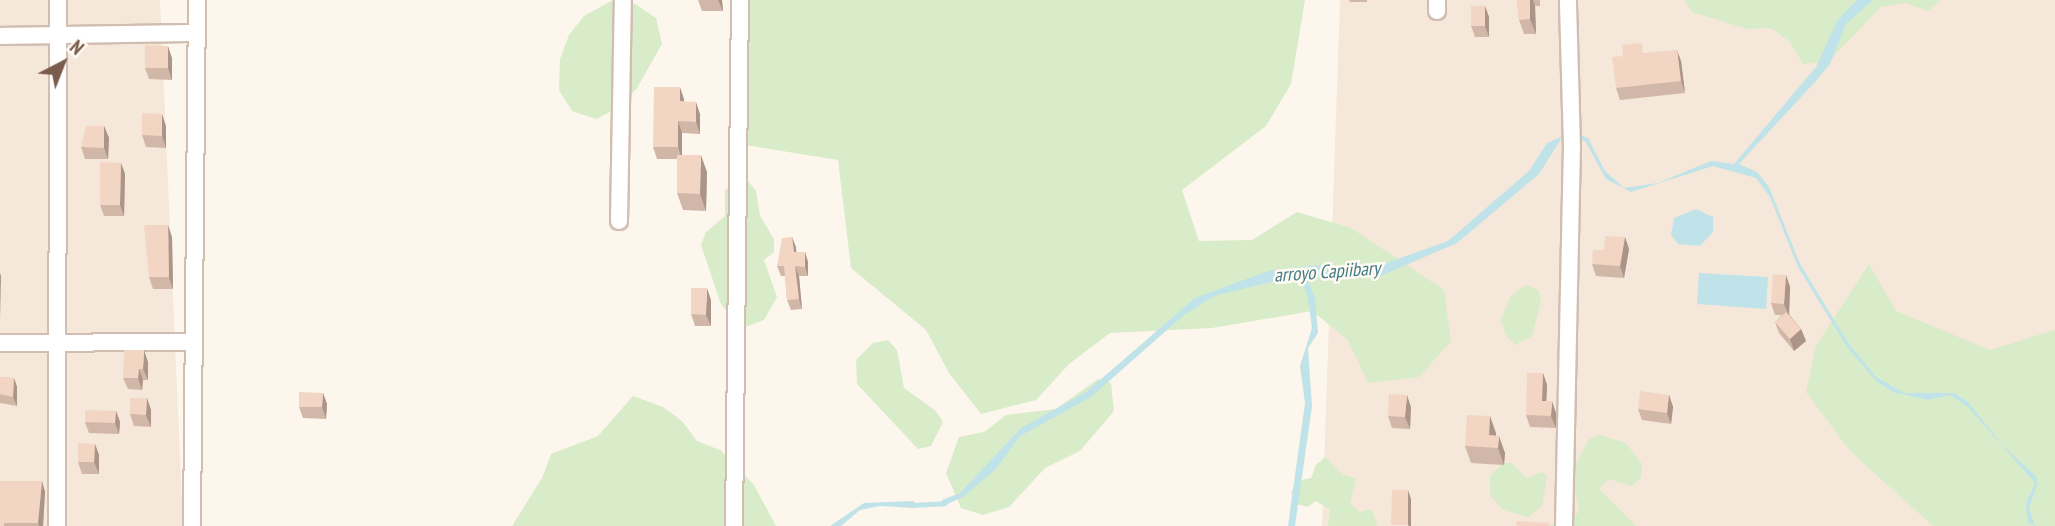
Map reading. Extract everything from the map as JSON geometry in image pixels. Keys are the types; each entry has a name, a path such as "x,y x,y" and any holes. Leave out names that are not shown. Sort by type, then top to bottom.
{"street":[{"path":"57,526 58,0"},
{"path":"192,526 197,0"},
{"path":"620,222 623,0"},
{"path":"734,526 740,0"},
{"path":"1564,526 1572,147 1568,0"},
{"path":"0,37 197,33"},
{"path":"0,344 192,342"}],"shaded area":[{"path":"0,0 160,0 183,526 0,526"},
{"path":"1340,0 2055,0 2055,526 1322,526"}],"green space":[{"path":"741,0 1305,0 1291,84 1266,126 1182,190 1199,241 1252,240 1297,212 1351,228 1444,290 1451,341 1419,377 1368,383 1348,340 1312,311 1212,328 1110,333 1069,364 1036,400 981,414 949,373 926,330 851,268 838,160 733,143"},
{"path":"1684,0 1941,0 1928,11 1905,3 1881,7 1829,61 1803,64 1790,42 1771,28 1747,29 1692,12"},
{"path":"611,1 635,4 656,18 662,44 637,88 620,107 596,119 572,111 559,90 560,59 569,35 584,16"},
{"path":"740,171 756,191 760,216 774,239 774,252 764,260 777,297 764,320 740,329 721,304 701,245 706,232 725,216 725,191"},
{"path":"1869,264 1896,311 1990,350 2055,330 2055,526 1933,526 1851,452 1806,392 1816,346"},
{"path":"1526,285 1539,290 1541,302 1532,336 1516,345 1506,336 1501,320 1510,297"},
{"path":"888,340 897,350 904,388 936,411 943,422 931,446 918,449 857,384 856,360 873,343"},
{"path":"1098,379 1111,383 1114,411 1080,451 1045,468 1009,507 983,515 961,508 946,473 959,437 984,432 1006,415 1056,409"},
{"path":"633,396 663,407 682,421 697,441 720,450 754,485 776,526 512,526 542,478 551,454 598,436"},
{"path":"1600,435 1626,443 1642,464 1641,477 1632,486 1608,479 1599,489 1636,526 1548,526 1571,520 1579,511 1571,473 1589,439"},
{"path":"1325,457 1343,475 1356,478 1350,504 1360,512 1372,509 1377,526 1328,526 1330,510 1316,501 1308,507 1296,504 1291,493 1296,481 1311,478 1316,465"},
{"path":"1504,463 1512,463 1526,478 1542,472 1547,476 1542,506 1528,517 1503,510 1490,495 1490,475"}],"water":[{"path":"1857,0 1873,0 1846,24 1830,64 1739,164 1757,172 1769,187 1800,264 1849,344 1876,377 1904,393 1954,393 1968,402 2003,446 2036,476 2037,485 2029,508 2035,526 2028,522 2026,504 2035,483 1968,407 1950,395 1929,400 1893,392 1876,381 1847,347 1798,267 1770,197 1756,178 1713,166 1631,192 1606,179 1585,141 1577,139 1577,134 1588,138 1605,171 1624,188 1658,183 1711,161 1734,164 1816,67 1837,21"},
{"path":"1563,136 1539,174 1457,243 1378,277 1305,274 1315,298 1318,333 1308,348 1312,406 1295,526 1288,526 1305,403 1300,366 1312,328 1308,298 1299,275 1214,296 1184,315 1091,397 1020,436 996,469 963,497 941,507 942,500 960,493 1021,428 1086,392 1195,298 1268,271 1318,265 1367,270 1448,241 1529,171 1547,143"},
{"path":"1696,209 1713,217 1713,232 1700,246 1678,244 1671,235 1674,218"},
{"path":"1699,273 1768,277 1766,309 1697,304"},
{"path":"914,501 915,508 880,506 860,510 841,526 830,526 864,503"}],"building":[{"path":"1517,0 1530,0 1530,19 1519,20"},
{"path":"1471,6 1485,6 1485,26 1471,26"},
{"path":"1642,43 1643,53 1677,50 1681,81 1616,88 1612,57 1623,56 1622,45"},
{"path":"145,45 168,46 168,68 145,68"},
{"path":"654,87 680,87 680,101 696,102 696,122 678,121 678,147 653,147"},
{"path":"142,113 162,114 162,136 142,135"},
{"path":"86,126 104,126 104,148 81,147"},
{"path":"677,155 701,155 700,194 677,193"},
{"path":"100,162 121,163 120,205 100,205"},
{"path":"144,225 168,225 169,277 149,277"},
{"path":"1605,236 1625,237 1620,266 1592,264 1593,250 1604,250"},
{"path":"792,237 794,252 805,252 805,267 795,266 799,299 787,300 784,266 777,266 782,238"},
{"path":"1773,274 1786,275 1784,304 1771,303"},
{"path":"691,288 707,288 706,315 691,314"},
{"path":"1786,312 1801,329 1790,339 1775,322"},
{"path":"124,350 144,350 143,369 139,369 138,378 123,378"},
{"path":"1527,373 1543,373 1542,401 1552,401 1551,416 1526,415"},
{"path":"0,377 14,378 13,397 0,394"},
{"path":"1640,391 1669,395 1667,413 1638,409"},
{"path":"299,392 323,393 322,407 299,407"},
{"path":"1389,394 1407,395 1405,417 1388,416"},
{"path":"130,398 147,398 146,415 130,414"},
{"path":"85,410 116,411 115,423 85,422"},
{"path":"1467,415 1490,416 1489,435 1499,436 1498,448 1465,446"},
{"path":"78,443 95,444 94,462 78,462"},
{"path":"0,481 42,481 38,523 4,523 4,526 0,526"},
{"path":"1392,490 1408,490 1408,525 1391,525"},
{"path":"1517,521 1549,523 1549,526 1516,526"}],"waterway":[{"name":"arroyo Capiibary","path":"911,505 944,503"}]}
